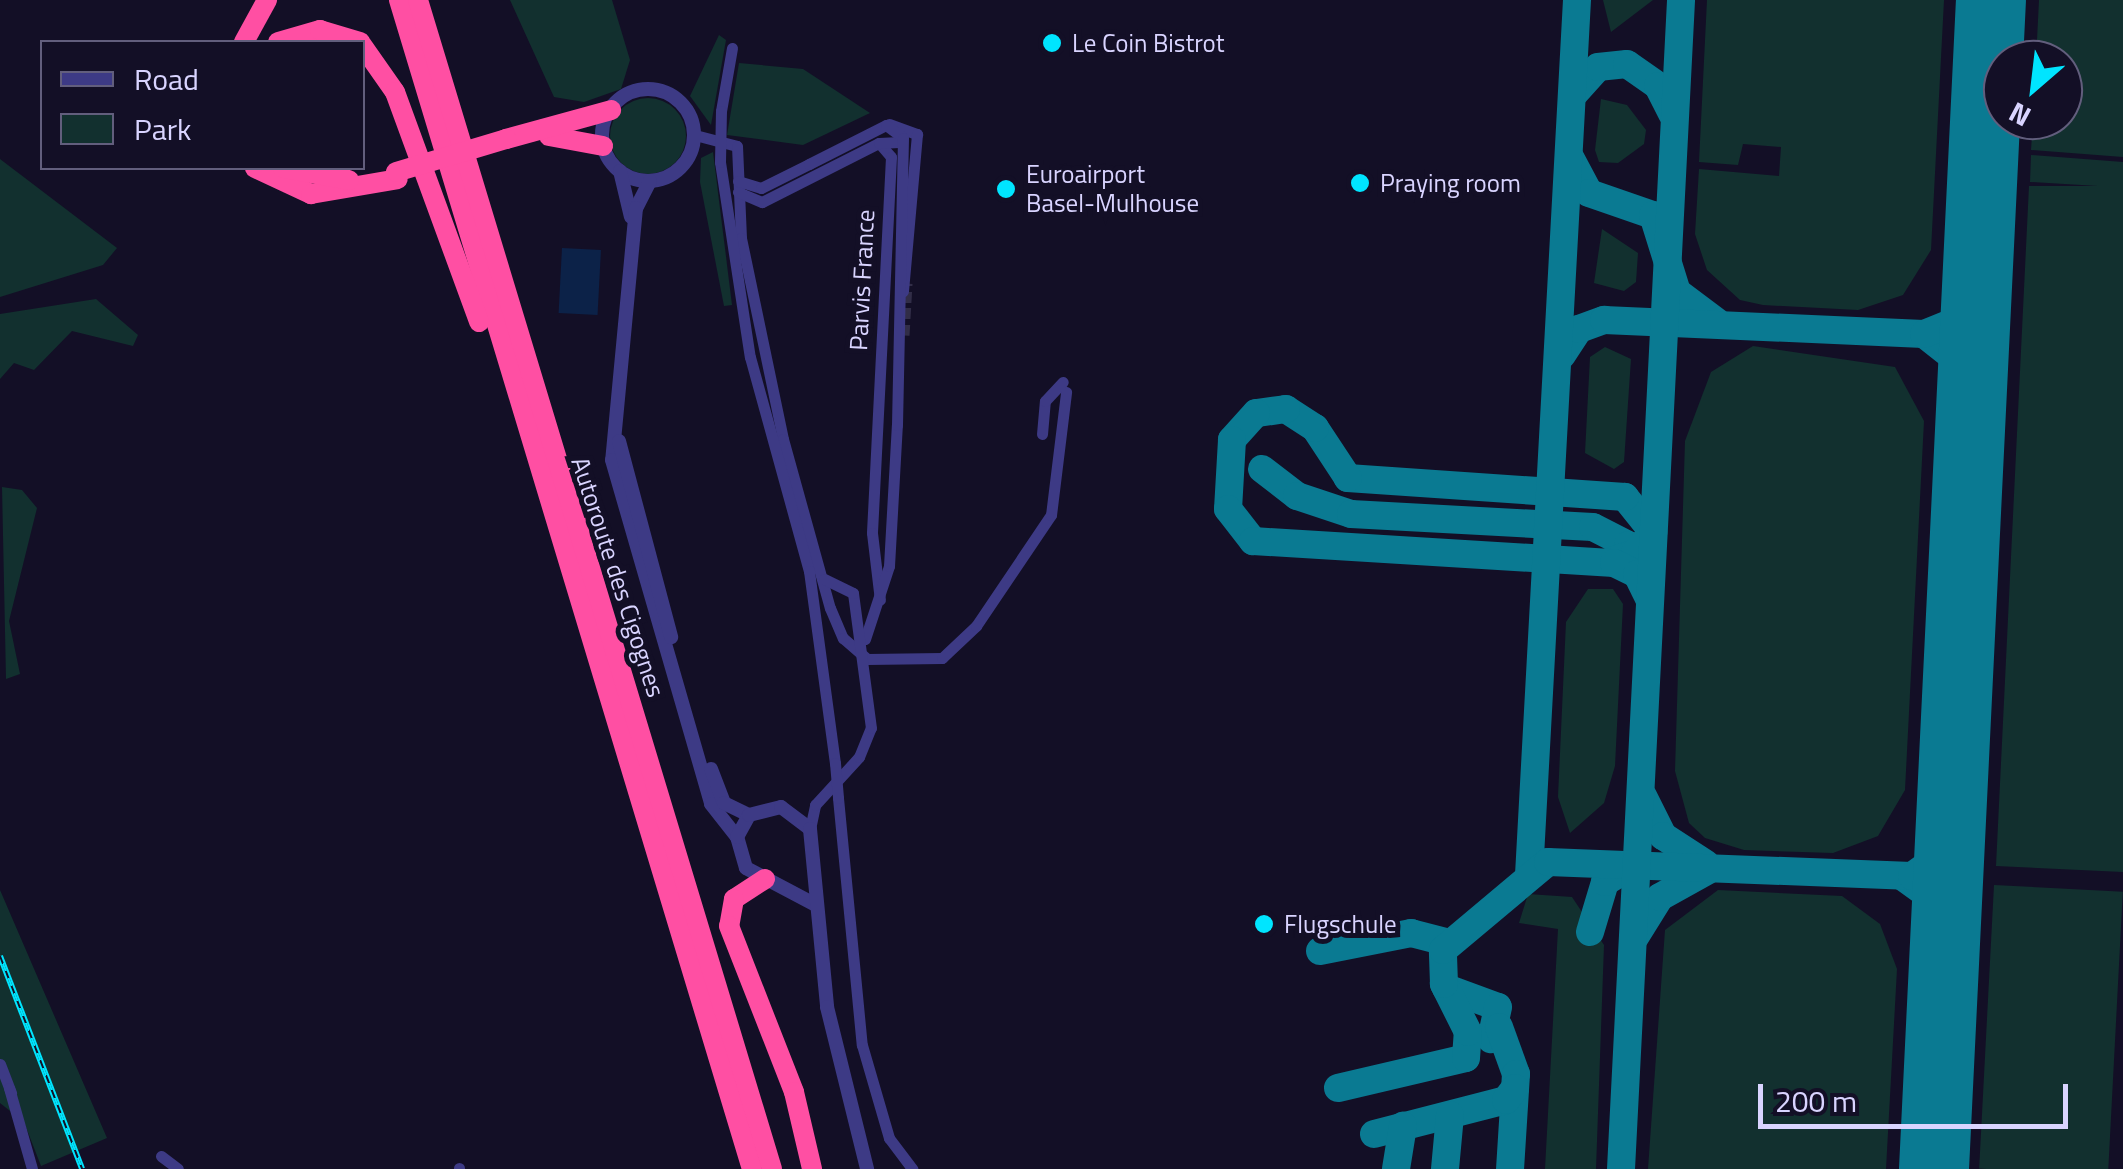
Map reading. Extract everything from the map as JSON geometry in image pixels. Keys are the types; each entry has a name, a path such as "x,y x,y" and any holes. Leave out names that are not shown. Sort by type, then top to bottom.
{"highway":[{"path":"245,40 268,0"},
{"name":"Autoroute des Cigognes","path":"399,0 524,432 752,1169"},
{"name":"Autoroute des Cigognes","path":"418,0 772,1169"},
{"path":"284,40 312,30 347,40"},
{"path":"365,50 395,92 524,432"},
{"path":"259,170 311,194 396,175 611,110"},
{"path":"507,142 572,135 603,146"},
{"path":"290,170 328,181 396,175"},
{"path":"772,880 734,899 729,926 794,1092 812,1169"}],"street":[{"path":"732,48 721,111 720,162 750,357 809,571 835,763 862,1045 889,1138 912,1169"},
{"path":"620,172 650,181 681,167 695,135 685,107 662,91 637,91 611,110 603,146 620,172 633,232"},
{"path":"738,186 760,188 886,126 903,138 901,294 880,600 865,639"},
{"path":"695,135 737,146 738,186 767,369 843,638 867,658 942,658 976,626 1051,515 1064,387 1046,402 1042,434"},
{"path":"738,186 762,202 879,143 899,142"},
{"name":"Parvis France","path":"879,143 892,157 877,424 880,600"},
{"path":"650,181 633,232 612,460 627,520 699,746 711,804 737,837 746,868 814,904"},
{"path":"618,404 620,449 646,535 676,672"},
{"path":"877,424 893,420"},
{"path":"627,520 646,535"},
{"path":"824,579 853,593 867,658 868,742 815,805 807,862 836,1063 867,1169"},
{"path":"699,746 724,802 749,815 781,807 810,829"},
{"path":"737,837 749,815"},
{"path":"772,880 807,862"},
{"path":"0,1064 14,1126 32,1169"},
{"path":"0,1110 14,1126"},
{"path":"161,1156 178,1169"}],"green space":[{"path":"510,0 612,0 630,60 621,89 584,102 554,97"},
{"path":"1603,0 1653,0 1611,32"},
{"path":"1707,0 1944,0 1931,250 1903,295 1858,310 1763,305 1740,300 1707,270 1695,234 1699,169 1779,176 1781,147 1743,144 1738,165 1699,162"},
{"path":"2039,0 2123,0 2123,157 2031,150 2032,140 2083,140 2083,40 2037,40"},
{"path":"719,35 726,40 711,125 690,96"},
{"path":"739,63 803,69 870,113 803,145 727,135"},
{"path":"648,98 675,109 686,136 675,163 648,174 621,163 610,136 621,109"},
{"path":"1601,99 1627,105 1646,130 1644,144 1618,163 1599,162 1595,150"},
{"path":"713,152 732,305 724,306 700,182 701,158"},
{"path":"2031,155 2123,162 2123,872 1996,866 2029,186 2098,186 2030,182"},
{"path":"0,159 117,248 103,265 0,297"},
{"path":"1602,229 1638,253 1636,282 1624,291 1594,283"},
{"path":"96,299 138,335 133,346 72,331 34,370 14,363 0,379 0,314"},
{"path":"1753,346 1895,367 1924,421 1905,790 1878,836 1833,853 1744,850 1705,838 1689,823 1675,771 1685,441 1711,372"},
{"path":"1605,347 1631,359 1624,462 1614,469 1585,453 1590,357"},
{"path":"2,487 22,490 37,508 9,621 20,674 6,679"},
{"path":"1588,589 1613,589 1623,604 1615,766 1604,803 1570,833 1558,797 1566,622"},
{"path":"1994,885 2123,892 2108,1169 1979,1169"},
{"path":"0,890 107,1138 41,1166 24,1122 0,1103"},
{"path":"1718,890 1842,896 1880,924 1897,969 1886,1169 1648,1169 1665,930"},
{"path":"1528,894 1572,897 1604,945 1596,1169 1545,1169 1558,929 1519,923"}],"water":[{"path":"562,248 601,250 598,315 559,313"}],"taxiway":[{"path":"1529,875 1577,0"},
{"path":"1621,1169 1681,0"},
{"path":"1574,94 1598,67 1627,64 1658,86 1672,114"},
{"path":"1571,159 1589,193 1653,215 1677,292 1717,322"},
{"path":"1972,399 1962,364 1924,334 1961,319 1977,284"},
{"path":"1562,355 1579,329 1604,320 1924,334"},
{"path":"1608,562 1635,553 1653,532 1625,497 1348,478 1315,428 1286,409 1256,413 1232,440 1228,509 1253,541 1614,563 1637,574 1649,599"},
{"path":"1262,469 1297,496 1351,514 1593,527 1628,545 1644,567"},
{"path":"1643,796 1663,836 1706,864"},
{"path":"1338,1088 1466,1058 1468,1032 1444,984 1443,950 1548,862 1912,876 1941,855 1951,812"},
{"path":"1590,932 1605,882 1635,864"},
{"path":"1635,937 1660,897 1707,871"},
{"path":"1903,877 1939,903 1945,948"},
{"path":"1320,951 1411,933 1450,943"},
{"path":"1446,988 1498,1007 1491,1039"},
{"path":"1499,1027 1516,1074 1510,1169"},
{"path":"1374,1134 1506,1100 1515,1088"},
{"path":"1445,1169 1450,1115"},
{"path":"1396,1169 1403,1126"}],"runway":[{"path":"1934,1169 1991,0"}],"tunnel":[{"path":"904,335 907,283"}],"railway":[{"path":"0,956 82,1169"}],"place":[{"name":"Le Coin Bistrot","path":"1052,43"},
{"name":"Praying room","path":"1360,183"},
{"name":"Euroairport Basel-Mulhouse","path":"1006,189"},
{"name":"Flugschule","path":"1264,924"}]}
